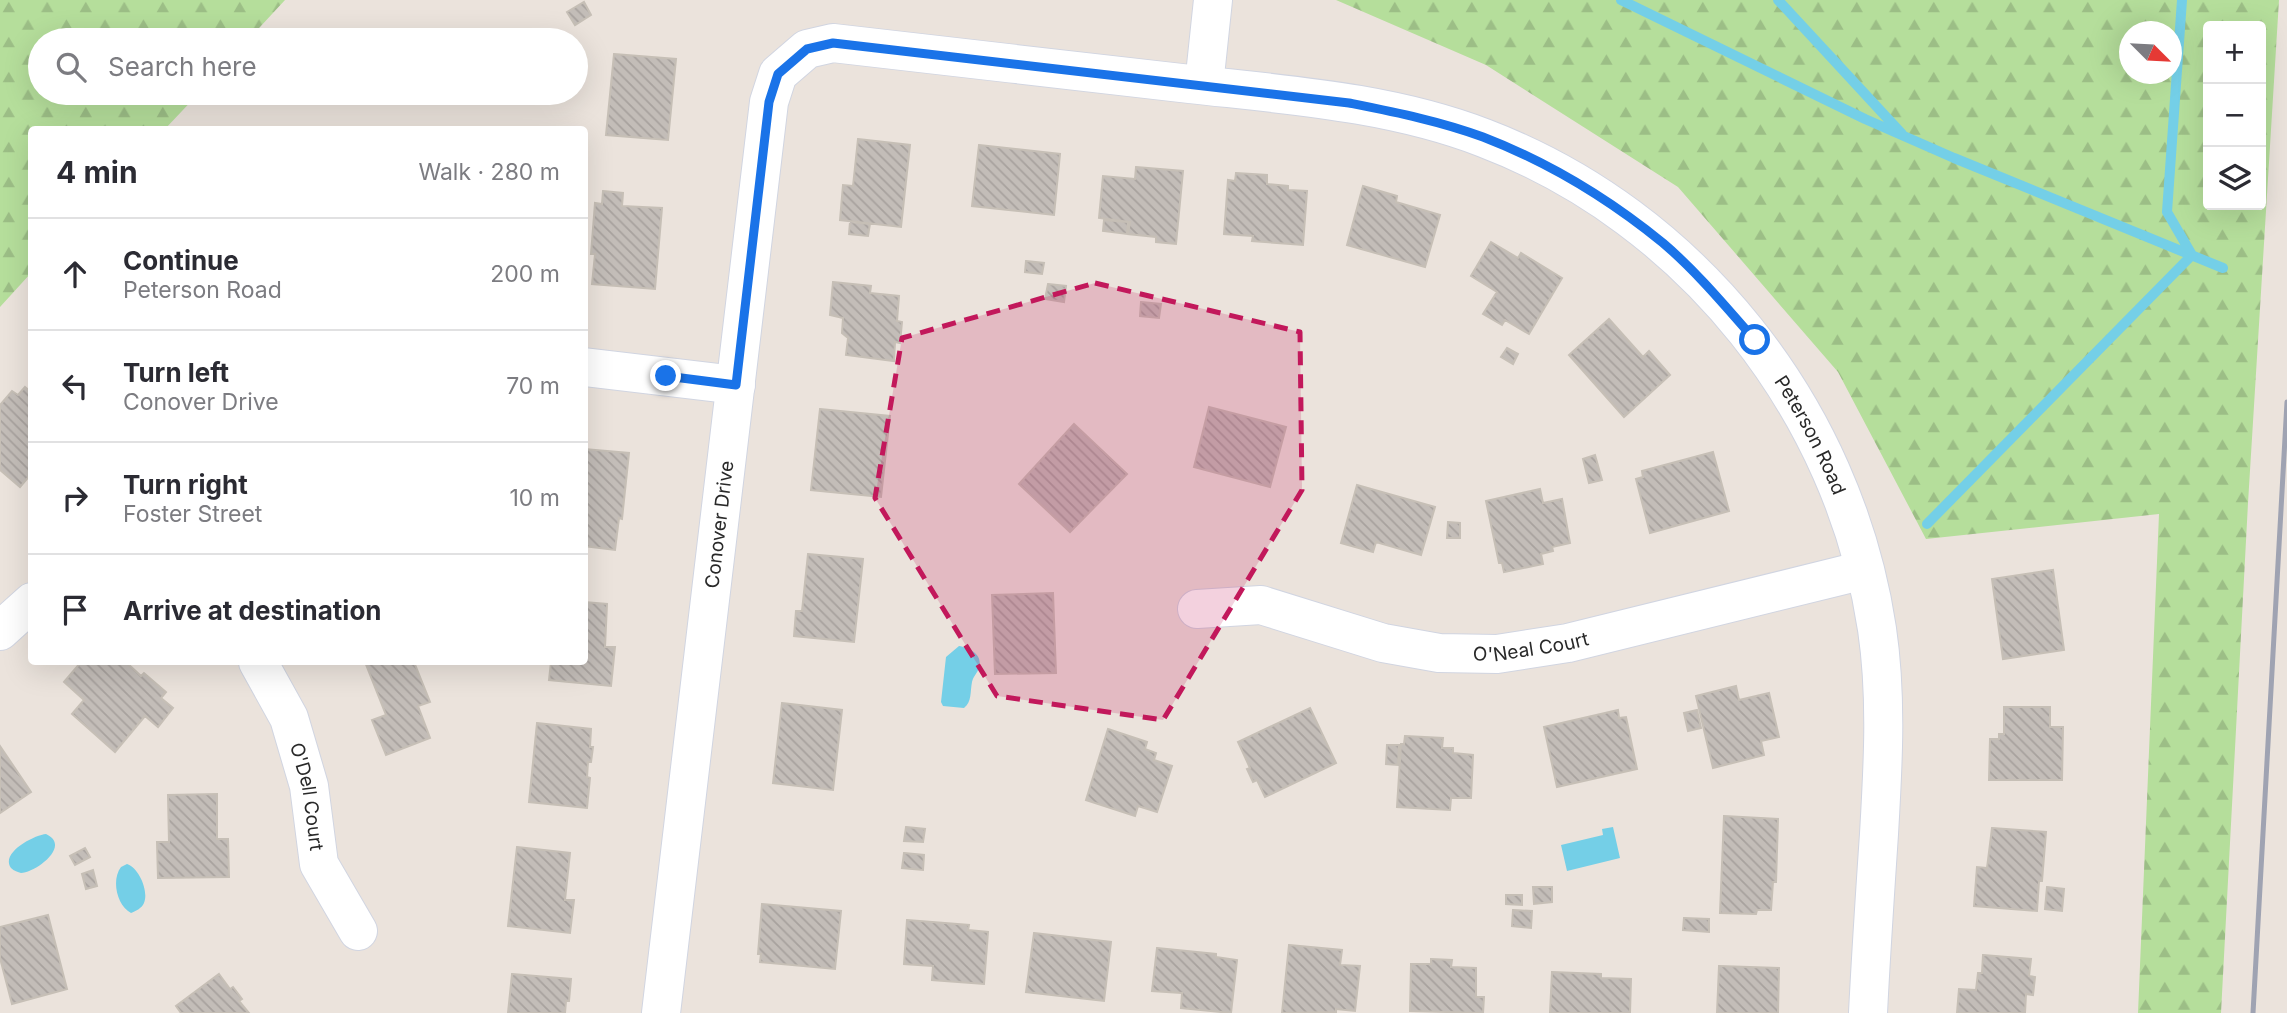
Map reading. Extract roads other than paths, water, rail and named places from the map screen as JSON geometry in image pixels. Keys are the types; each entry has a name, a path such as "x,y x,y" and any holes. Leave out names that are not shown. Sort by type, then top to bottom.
{"street":[{"path":"1204,85 1213,0"},
{"name":"Peterson Road","path":"807,49 833,43 1349,103 1421,118 1483,137 1544,164 1605,200 1664,244 1714,292 1755,340 1791,393 1821,448 1852,524 1877,629 1884,710 1868,1013"},
{"name":"Conover Drive","path":"662,1013 769,102 778,74 807,49"},
{"path":"588,367 736,385"},
{"name":"O'Neal Court","path":"1197,609 1261,605 1382,643 1439,653 1497,654 1568,643 1864,570"},
{"path":"0,631 28,606"},
{"name":"O'Dell Court","path":"260,665 289,718 309,786 319,864 358,932"}],"water":[{"path":"959,646 974,652 980,662 973,680 970,700 964,708 943,706 941,702 946,657"},
{"path":"1613,827 1620,858 1567,871 1561,845 1603,835 1602,829"},
{"path":"46,834 53,839 55,845 53,852 42,864 21,873 11,868 10,856 14,851 27,841"},
{"path":"127,864 139,875 145,892 143,905 131,913 122,905 116,885 118,872"}],"waterway":[{"path":"1621,0 1865,119 2223,268"},
{"path":"1778,0 1902,134"},
{"path":"1927,524 2192,255 2167,212 2182,0"}],"railway":[{"path":"2253,1013 2287,402"}]}
